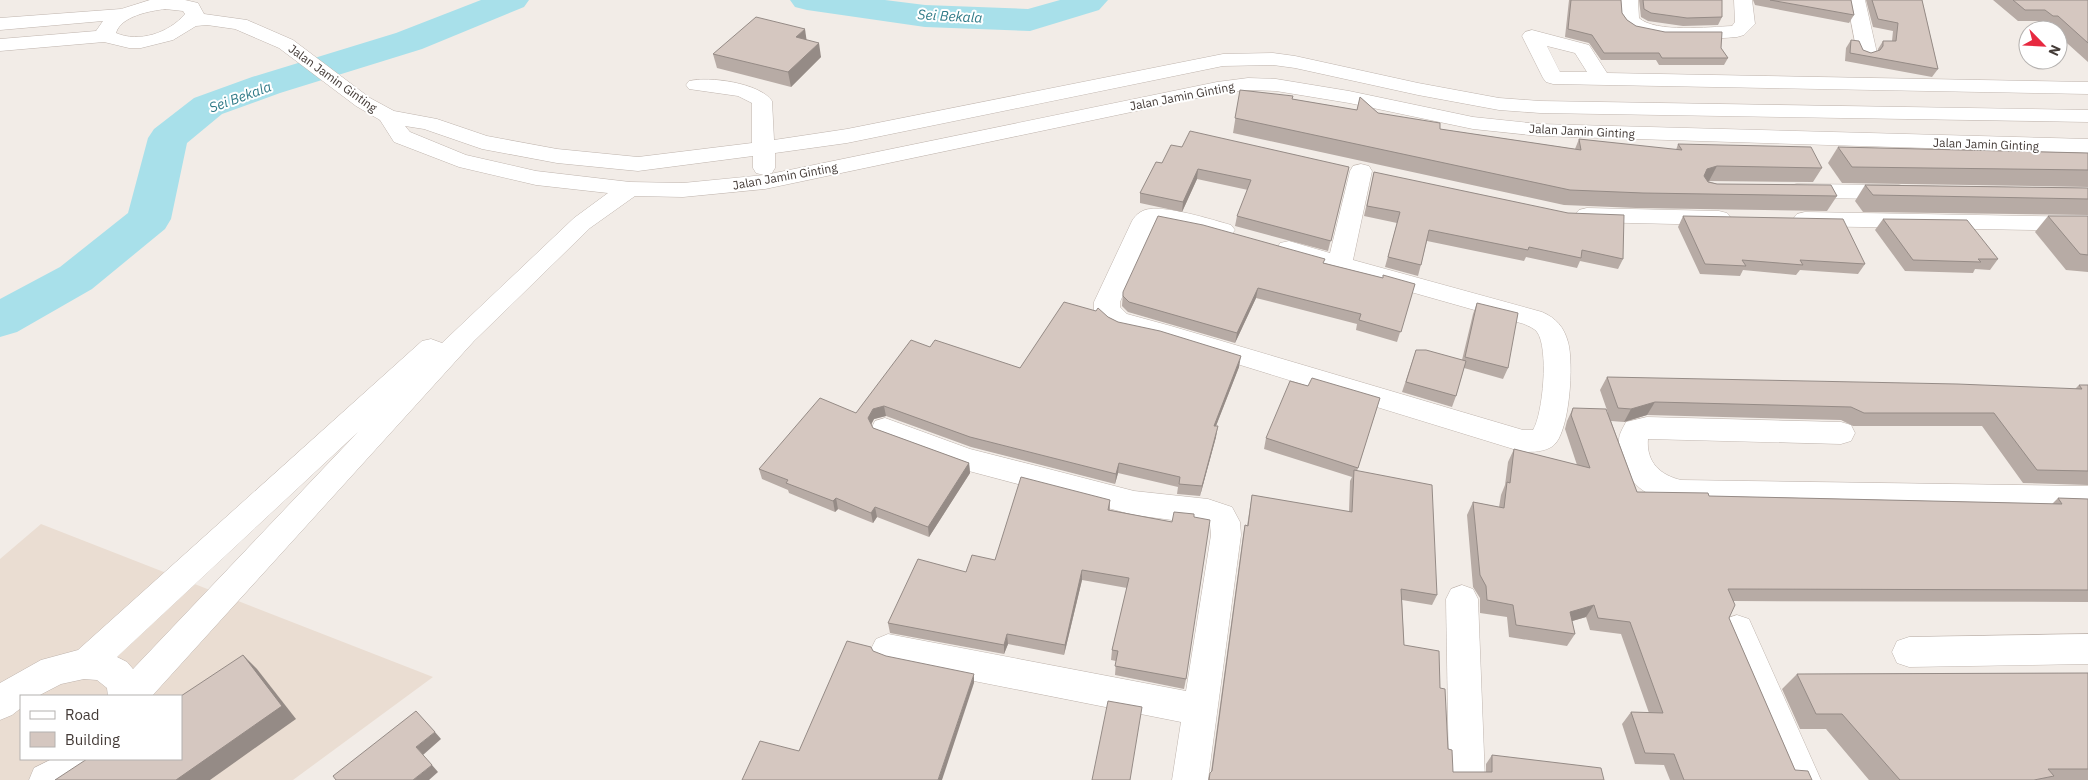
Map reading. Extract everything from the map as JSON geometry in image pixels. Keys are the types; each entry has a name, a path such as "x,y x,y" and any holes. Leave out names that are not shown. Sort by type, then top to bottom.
{"street":[{"path":"1629,0 1630,18 1633,23 1640,28 1658,32 1737,31 1745,24 1743,0"},
{"path":"1856,0 1867,53"},
{"path":"0,45 107,36 120,42 142,42 174,32 191,21 195,15 191,7 174,3 149,5 124,14 112,22 106,30 107,36"},
{"path":"0,24 124,14"},
{"name":"Jalan Jamin Ginting","path":"191,21 208,19 240,24 286,44 363,102 388,116 429,124 482,142 501,146 557,156 638,164 682,160 847,136 1223,60 1250,58 1295,62 1418,89 1500,104 1540,107 2088,116"},
{"path":"1601,79 2088,88"},
{"name":"Jalan Jamin Ginting","path":"388,116 402,137 458,160 536,178 579,184 683,190 765,182 1217,88 1248,84 1301,89 1473,123 1539,130 2088,146"},
{"path":"696,85 750,92 762,101 765,182"},
{"path":"1340,264 1361,171"},
{"path":"131,695 458,332 555,233 569,215 579,184"},
{"path":"86,664 458,332 576,229 630,188"},
{"path":"1779,190 1918,193"},
{"path":"1564,214 1735,218"},
{"path":"1151,216 1198,224 1340,264 1532,318 1546,324 1555,342 1556,380 1552,414 1545,436 1537,441 1523,441 1443,418 1118,321 1107,310 1107,302 1144,222 1151,216"},
{"path":"1785,219 2088,224"},
{"path":"1842,433 1647,428 1636,430 1632,441 1637,463 1648,478 1663,486 1681,492 2088,498"},
{"path":"884,429 965,459 1041,479 1134,503 1208,511 1221,516 1225,522 1226,535 1190,780"},
{"path":"1462,599 1467,780"},
{"path":"1737,629 1804,780"},
{"path":"1909,652 2088,648"},
{"path":"888,649 1200,710"},
{"path":"0,704 17,690 40,676 64,667 86,664 104,666 117,674 125,686 125,695"},
{"path":"47,780 82,760"}],"shaded area":[{"path":"41,524 433,677 293,780 0,780 0,559"}],"building":[{"path":"1571,0 1621,0 1622,13 1627,20 1636,26 1665,32 1722,32 1721,48 1728,58 1662,58 1659,53 1604,53 1592,35 1568,29"},
{"path":"1643,0 1722,0 1722,17 1687,18 1651,13 1644,9"},
{"path":"1770,0 1851,0 1854,15"},
{"path":"1872,0 1922,0 1938,69 1850,53 1851,40 1859,41 1863,50 1871,53 1880,50 1883,46 1883,41 1896,41 1898,23 1878,19"},
{"path":"2013,0 2088,0 2088,43 2068,25 2068,20 2053,16 2045,10 2025,10"},
{"path":"756,17 805,29 796,37 819,43 788,72 713,54"},
{"path":"1240,90 1293,96 1292,99 1357,110 1360,97 1378,113 1440,123 1440,129 1581,150 1579,139 1682,150 1678,144 1811,147 1822,168 1717,166 1707,169 1704,176 1708,182 1717,184 1831,185 1837,196 1570,190 1235,118"},
{"path":"1190,131 1349,167 1331,241 1237,216 1251,180 1198,169 1183,202 1140,193 1156,162 1162,163 1171,145 1182,147"},
{"path":"1838,147 2088,153 2088,170 1852,167"},
{"path":"1374,172 1568,213 1624,215 1623,259 1582,250 1581,258 1529,247 1528,250 1429,230 1421,265 1388,257 1400,212 1367,206"},
{"path":"1865,185 2088,188 2088,199 1873,195"},
{"path":"1158,216 1203,225 1325,259 1323,263 1383,278 1383,275 1415,284 1401,332 1359,320 1361,314 1258,288 1237,333 1129,302 1123,296 1123,292"},
{"path":"1683,216 1843,219 1865,264 1800,260 1803,265 1742,260 1746,266 1705,264"},
{"path":"2048,216 2088,216 2088,255 2080,254"},
{"path":"1883,219 1967,220 1998,259 1978,259 1981,262 1913,260"},
{"path":"1064,302 1096,311 1098,308 1108,317 1118,322 1160,331 1241,356 1214,426 1218,426 1202,486 1179,484 1180,477 1119,463 1116,474 970,437 884,406 873,409 868,418 873,428 969,463 928,527 875,507 871,513 836,498 833,501 786,483 788,480 759,469 820,398 856,413 911,340 930,347 935,340 1020,368"},
{"path":"1477,303 1518,313 1508,368 1465,357"},
{"path":"1416,350 1426,350 1466,361 1456,396 1406,382"},
{"path":"1607,377 1957,384 2082,389 2079,385 2088,385 2088,471 2037,470 1994,413 1864,413 1851,407 1655,402 1631,409 1618,408"},
{"path":"1312,378 1380,398 1358,468 1266,438 1290,381 1308,386"},
{"path":"1573,408 1606,409 1637,492 1708,493 1709,496 2062,504 2058,498 2088,499 2088,590 1728,589 1735,605 1729,618 1795,770 1808,771 1812,780 1684,780 1674,754 1645,753 1631,712 1663,713 1630,622 1598,618 1594,605 1570,612 1575,634 1516,625 1513,605 1487,600 1486,586 1480,575 1473,502 1504,508 1507,482 1510,483 1514,449 1590,468 1571,415"},
{"path":"1354,470 1432,485 1437,595 1401,589 1404,645 1439,651 1440,688 1445,689 1448,749 1452,750 1453,772 1492,772 1492,755 1601,768 1604,780 1209,780 1212,771 1245,525 1248,526 1252,495 1352,512"},
{"path":"1021,477 1110,500 1108,510 1172,522 1174,512 1194,514 1194,517 1210,520 1186,679 1115,666 1118,651 1112,650 1129,578 1082,570 1065,645 1007,634 1004,645 888,623 918,559 966,572 972,555 995,560"},
{"path":"847,641 871,647 873,651 886,656 974,674 938,780 742,780 760,741 799,751"},
{"path":"243,655 282,706 176,780 55,780 85,760 182,760 182,695"},
{"path":"2088,673 2088,769 2048,769 2054,776 2034,780 1900,780 1842,714 1816,714 1797,674"},
{"path":"1108,701 1142,707 1130,780 1092,780"},
{"path":"416,711 435,732 416,747 432,765 413,780 336,780 333,776"}],"waterway":[{"name":"Sei Bekala","path":"0,320 76,278 149,219 168,138 208,106 266,85 409,41 512,0"},
{"name":"Sei Bekala","path":"807,0 925,16 1030,20 1087,3 1091,0"}]}
